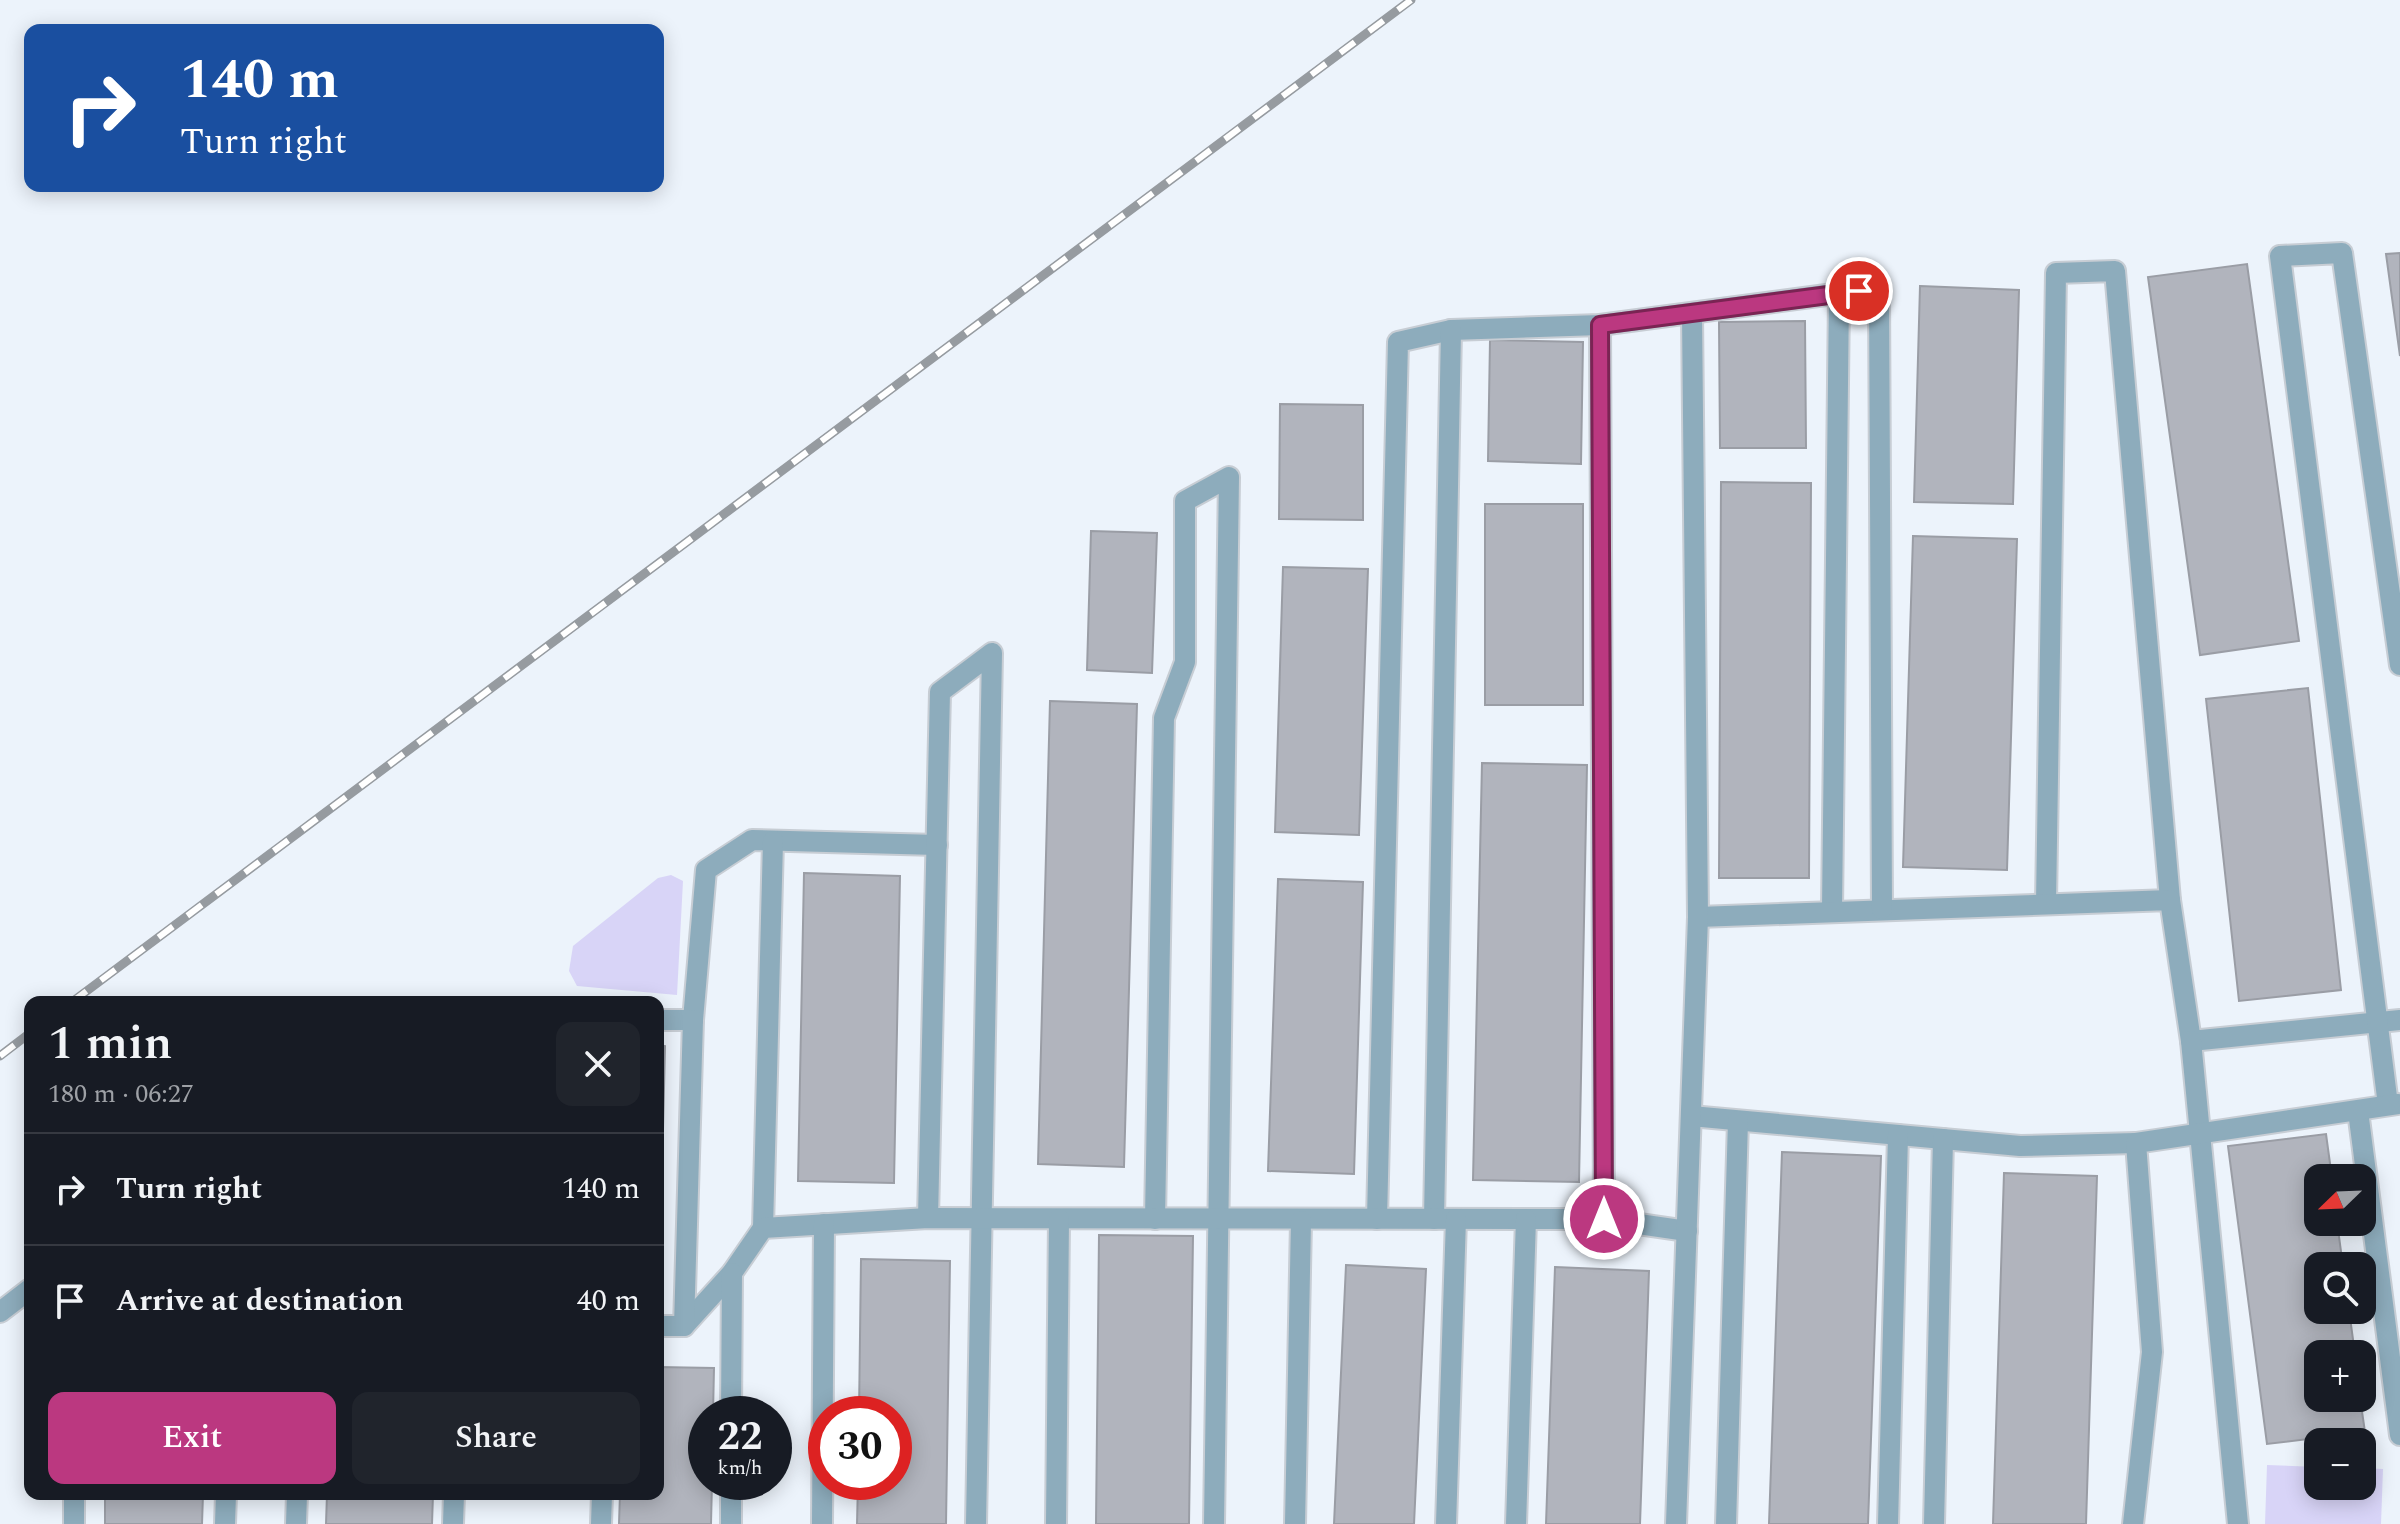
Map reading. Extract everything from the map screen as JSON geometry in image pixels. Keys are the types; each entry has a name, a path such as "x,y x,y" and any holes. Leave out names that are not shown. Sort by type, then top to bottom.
{"street":[{"path":"1691,1116 2020,1146 2136,1143 2394,1104 2378,1023 2280,256 2342,253 2400,665"},
{"path":"2046,903 2056,273 2115,271 2170,900 2202,1133 2238,1524"},
{"path":"1377,1219 1398,342 1451,330 1600,325 1879,288 1882,909"},
{"path":"1832,911 1839,295"},
{"path":"1676,1524 1698,917 1692,314"},
{"path":"1600,325 1604,1219"},
{"path":"1434,1219 1451,330"},
{"path":"1155,1219 1164,718 1185,662 1185,501 1229,477 1214,1524"},
{"path":"928,1218 940,692 992,653 976,1524"},
{"path":"684,1326 693,1020 706,870 752,840 937,845"},
{"path":"664,1326 684,1326 732,1273 763,1228 773,841"},
{"path":"1698,917 2170,900"},
{"path":"664,1020 693,1020"},
{"path":"2191,1041 2400,1020"},
{"path":"2358,1111 2400,1435"},
{"path":"1726,1524 1738,1121"},
{"path":"1888,1524 1898,1135"},
{"path":"1934,1524 1943,1139"},
{"path":"2133,1524 2152,1352 2136,1143"},
{"path":"763,1228 928,1218 1301,1221 1604,1219 1687,1231"},
{"path":"1056,1524 1059,1219"},
{"path":"1446,1524 1456,1219"},
{"path":"1516,1524 1526,1219"},
{"path":"1295,1524 1301,1221"},
{"path":"822,1524 824,1224"},
{"path":"731,1396 732,1273"},
{"path":"0,1312 24,1294"},
{"path":"74,1500 74,1524"},
{"path":"225,1524 226,1500"},
{"path":"296,1524 297,1500"},
{"path":"453,1524 454,1500"},
{"path":"601,1524 602,1500"},
{"path":"731,1500 731,1524"}],"shaded area":[{"path":"671,875 683,881 677,995 577,986 569,971 573,946 658,878"},
{"path":"2267,1465 2304,1466 2304,1500 2376,1500 2376,1469 2383,1469 2381,1524 2265,1524"}],"building":[{"path":"2400,253 2400,356 2386,254"},
{"path":"2247,264 2299,641 2200,655 2148,277"},
{"path":"1920,286 2019,290 2013,504 1914,502"},
{"path":"1805,321 1806,448 1720,448 1719,322"},
{"path":"1490,340 1583,342 1581,464 1488,461"},
{"path":"1280,404 1363,405 1363,520 1279,519"},
{"path":"1721,482 1811,483 1809,878 1719,878"},
{"path":"1485,504 1583,504 1583,705 1485,705"},
{"path":"1091,531 1157,533 1152,673 1087,670"},
{"path":"1913,536 2017,539 2007,870 1903,867"},
{"path":"1283,567 1368,569 1359,835 1275,832"},
{"path":"2308,688 2341,990 2239,1001 2206,699"},
{"path":"1050,701 1137,704 1124,1167 1038,1164"},
{"path":"1482,763 1587,765 1579,1182 1473,1180"},
{"path":"804,873 900,876 894,1183 798,1181"},
{"path":"1278,879 1363,882 1354,1174 1268,1171"},
{"path":"2326,1134 2330,1164 2304,1164 2304,1236 2339,1236 2341,1252 2304,1252 2304,1324 2351,1324 2353,1340 2304,1340 2304,1412 2362,1412 2364,1428 2304,1428 2304,1439 2267,1444 2228,1146"},
{"path":"1782,1152 1881,1156 1868,1524 1769,1524"},
{"path":"2004,1173 2097,1176 2086,1524 1993,1524"},
{"path":"1099,1235 1193,1236 1189,1524 1096,1524"},
{"path":"861,1259 950,1261 946,1524 857,1524 858,1500 912,1500 912,1396 859,1396"},
{"path":"1346,1265 1426,1269 1414,1524 1334,1524"},
{"path":"1555,1267 1649,1271 1640,1524 1546,1524"},
{"path":"664,1367 714,1368 713,1396 688,1396 688,1500 712,1500 711,1524 619,1524 620,1500 664,1500"},
{"path":"105,1500 203,1500 202,1524 105,1524"},
{"path":"327,1500 433,1500 432,1524 326,1524"}],"railway":[{"path":"80,996 1411,0"},
{"path":"0,1056 24,1038"}],"route":[{"path":"1604,1219 1600,325 1859,291"}]}
